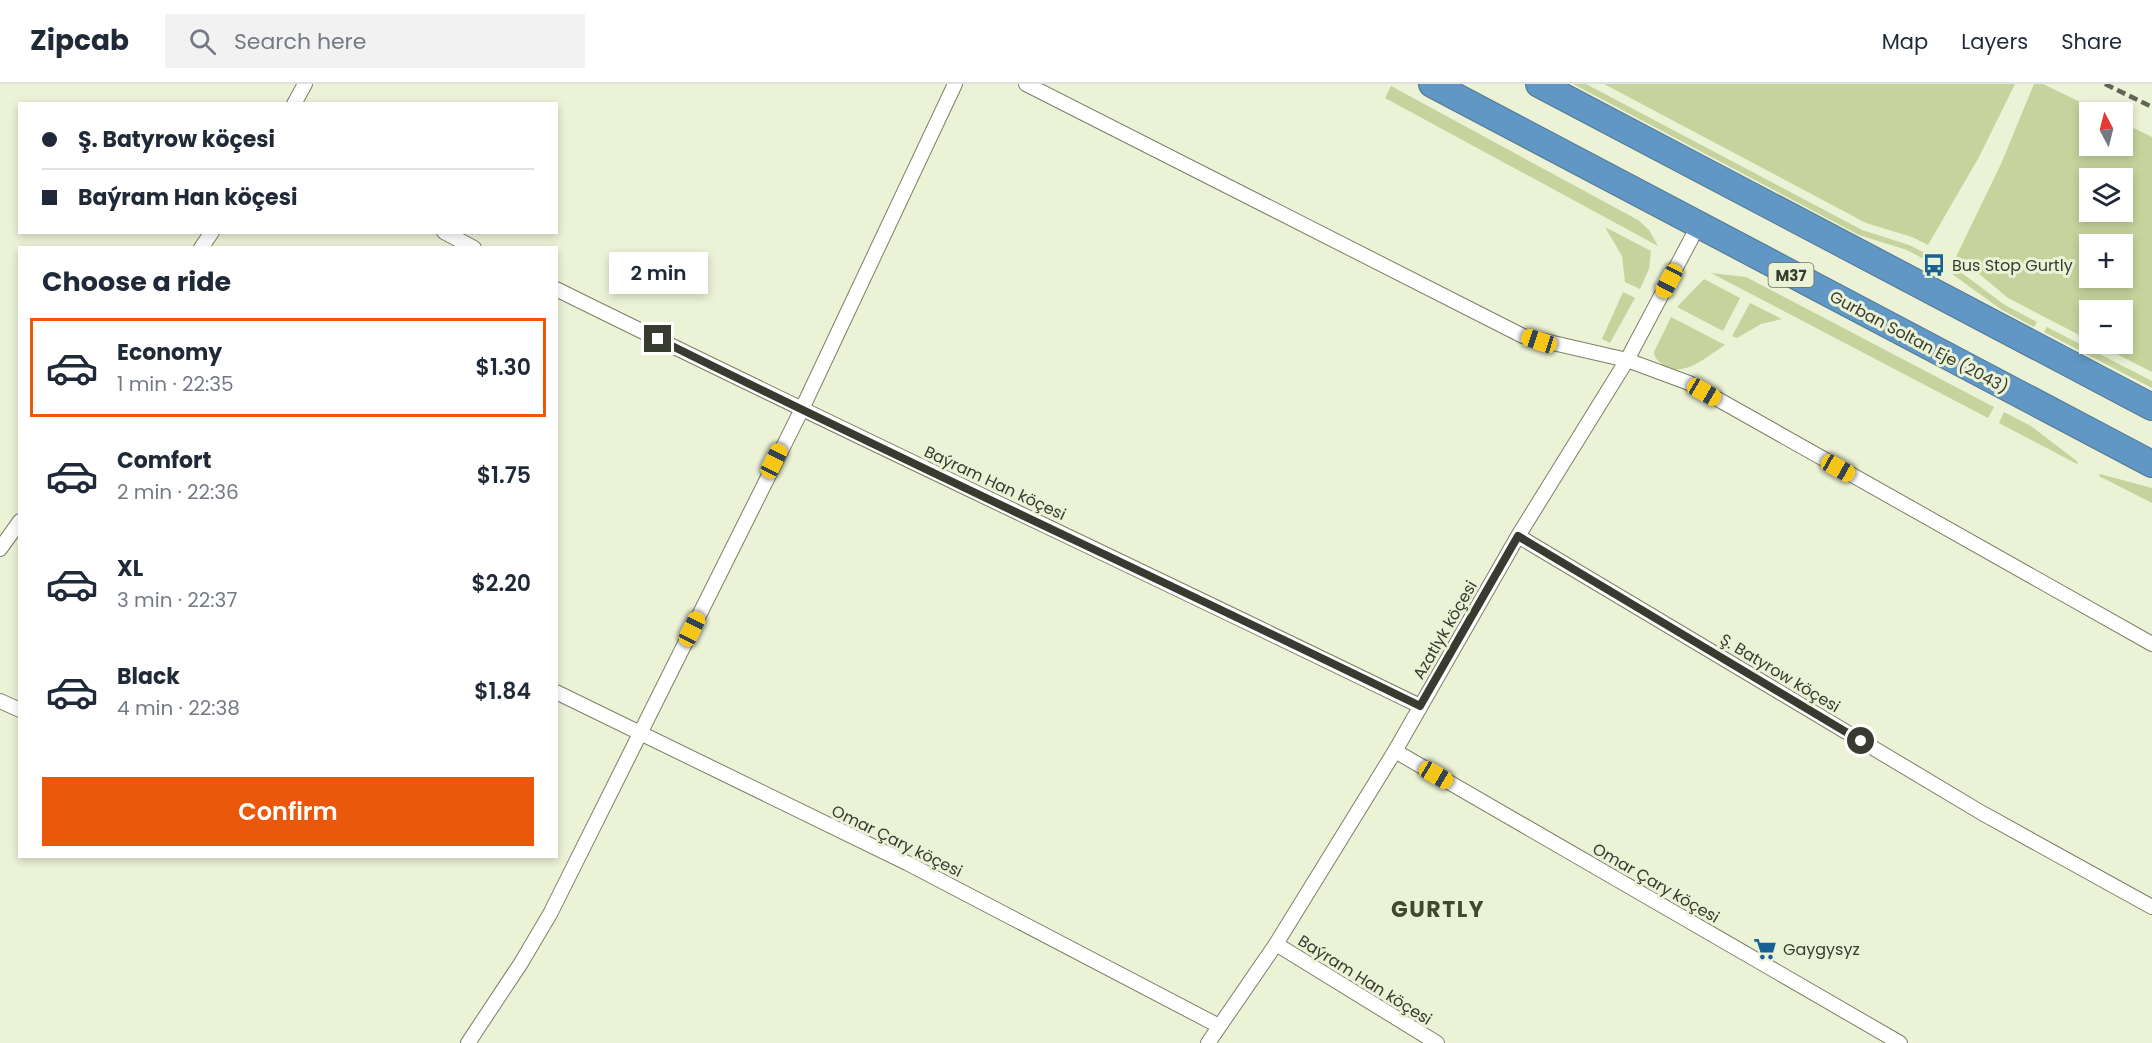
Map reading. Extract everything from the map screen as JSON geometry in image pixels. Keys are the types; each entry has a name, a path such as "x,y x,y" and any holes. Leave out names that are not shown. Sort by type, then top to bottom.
{"highway":[{"name":"Gurban Soltan Eje (2043)","path":"1432,84 2152,464"},
{"path":"1539,84 2152,407"}],"street":[{"path":"295,102 305,84"},
{"path":"468,1043 521,963 550,914 801,411 955,84"},
{"path":"1026,84 1523,336 1627,360 1689,383 2152,644"},
{"name":"Azatlyk köçesi","path":"1208,1043 1276,944 1395,751 1518,536 1627,360 1698,226"},
{"path":"448,234 470,246"},
{"name":"Baýram Han köçesi","path":"558,290 801,411 1140,570 1420,706"},
{"path":"0,549 18,524"},
{"name":"Ş. Batyrow köçesi","path":"1518,536 1982,813 2152,907"},
{"name":"Omar Çary köçesi","path":"558,693 907,864 1219,1026"},
{"path":"0,701 18,709"},
{"name":"Omar Çary köçesi","path":"1395,751 1900,1043"},
{"name":"Baýram Han köçesi","path":"1276,944 1437,1043"}],"green space":[{"path":"1573,84 1586,84 1862,230 1909,245 1925,253 1922,258 1907,250 1859,235"},
{"path":"1604,84 2015,84 1979,157 1928,245 1912,237 1866,223"},
{"path":"2034,84 2043,84 2080,102 2079,156 2133,156 2133,128 2152,137 2152,372 2117,354 2133,354 2133,300 2079,300 2079,335 2008,298 1971,267 1955,259 2001,164"},
{"path":"1391,86 1638,220 1649,230 1658,246 1385,98"},
{"path":"1605,227 1651,251 1649,269 1640,289 1625,282 1622,256"},
{"path":"1955,268 2005,305 2037,322 2034,327 2002,310 1952,274"},
{"path":"1711,273 1746,277 1994,407 1988,418"},
{"path":"1704,279 1740,298 1723,331 1677,307"},
{"path":"1623,292 1635,298 1610,343 1602,339"},
{"path":"1750,303 1782,319 1761,324 1737,338 1732,336"},
{"path":"1671,317 1725,345 1690,367 1672,369 1663,365 1655,357 1654,352"},
{"path":"2047,327 2079,343 2079,350 2044,332"},
{"path":"2086,354 2100,354 2152,381 2152,388"},
{"path":"2004,412 2031,426 2078,462 2077,464 1999,423"},
{"path":"2100,474 2152,488 2152,503 2099,476"}],"railway":[{"path":"2105,84 2152,107"}],"place":[{"name":"Bus Stop Gurtly","path":"1934,265"},
{"name":"Gaygysyz","path":"1765,949"}],"district":[{"name":"GURTLY","path":"1438,909"}],"route":[{"path":"658,339 801,411 1140,570 1420,706 1518,536 1861,741"}]}
